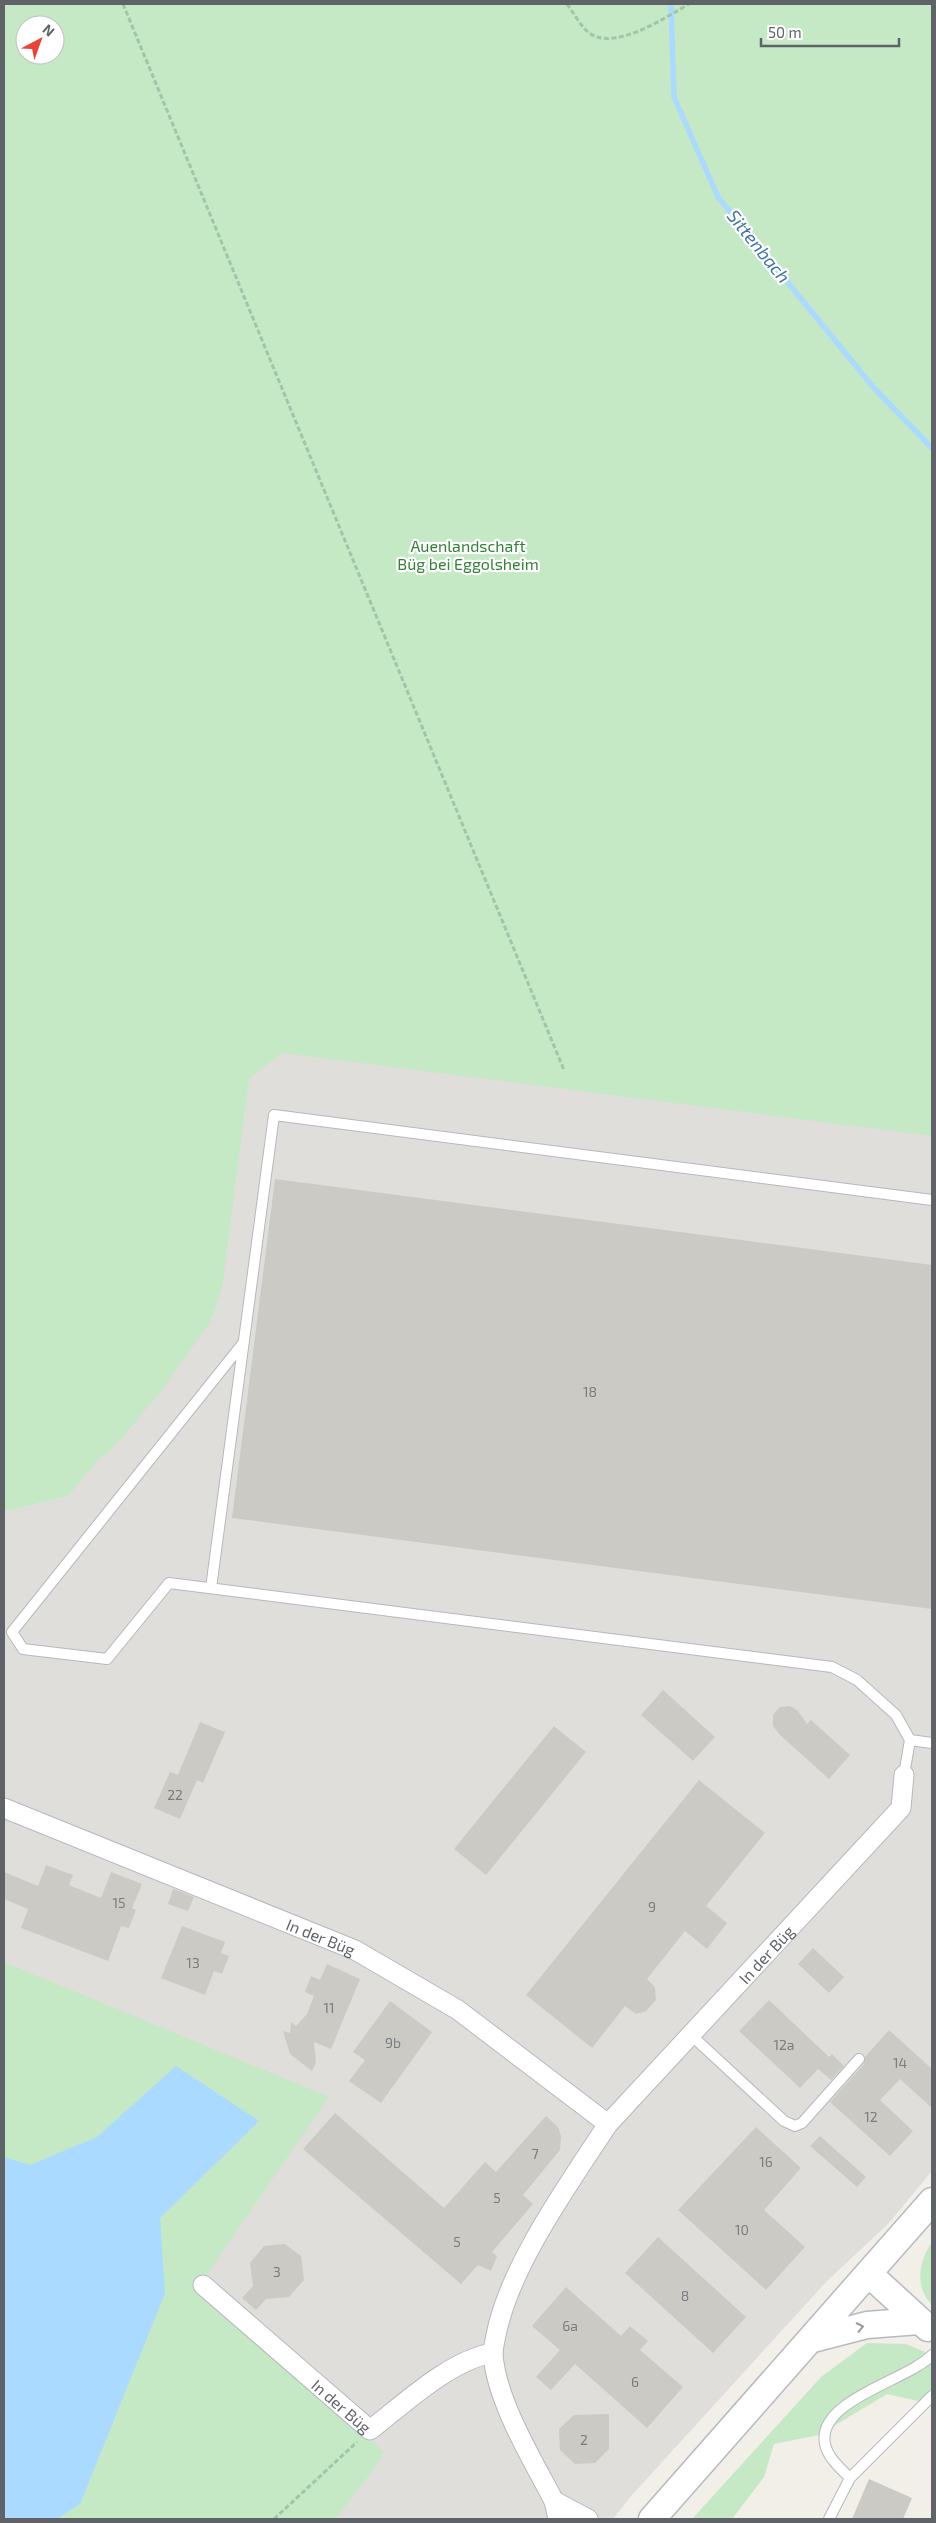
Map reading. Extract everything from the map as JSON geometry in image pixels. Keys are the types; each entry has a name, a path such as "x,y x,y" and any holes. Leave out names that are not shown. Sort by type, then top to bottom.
{"main road":[{"path":"652,2519 813,2339 932,2201"},
{"path":"869,2274 926,2326"},
{"path":"813,2339 867,2325 926,2326"}],"street":[{"name":"In der Büg","path":"558,2519 554,2501 501,2390 493,2352 505,2304 527,2255 608,2124 901,1808 904,1775"},
{"name":"In der Büg","path":"4,1808 355,1950 458,2010 608,2124"},
{"name":"In der Büg","path":"202,2285 370,2430 447,2373 476,2356 493,2352"},
{"path":"554,2501 588,2519"}],"lane":[{"path":"211,1588 274,1115 932,1200"},
{"path":"244,1342 12,1632 23,1649 107,1659 169,1583 832,1667 857,1680 875,1694 896,1715 910,1740 904,1775"},
{"path":"910,1740 932,1743"},
{"path":"690,2034 784,2121 795,2126 802,2123 859,2058"},
{"path":"850,2478 833,2461 825,2444 826,2426 852,2400 916,2368 932,2355"},
{"path":"829,2519 850,2478 932,2396"}],"path":[{"path":"123,4 564,1070"},
{"path":"567,4 589,33 612,40 655,24 688,4"},
{"path":"274,2519 370,2430"}],"shaded area":[{"path":"272,1046 932,1131 932,2171 888,2224 827,2281 632,2495 613,2519 324,2519 4,1980 4,1512 68,1496 239,1072"}],"green space":[{"name":"Auenlandschaft Büg bei Eggolsheim","path":"4,4 932,4 932,1136 282,1053 249,1079 222,1289 210,1322 162,1390 116,1445 98,1460 68,1496 4,1512"},
{"path":"4,1962 329,2097 196,2290 384,2452 373,2470 335,2519 4,2519"},
{"path":"932,2242 932,2305 926,2298 920,2274 924,2257"},
{"path":"867,2343 906,2344 932,2355 932,2400 918,2401 887,2394 819,2435 774,2444 764,2477 732,2519 692,2519 821,2377"}],"water":[{"path":"176,2066 259,2121 160,2218 165,2293 80,2504 57,2519 4,2519 4,2157 30,2165 97,2137"}],"building":[{"path":"275,1179 932,1265 932,1609 232,1518"},
{"path":"663,1690 715,1737 693,1761 641,1715"},
{"path":"790,1706 798,1711 807,1724 811,1720 850,1755 829,1779 780,1735 773,1726 773,1715 776,1711 780,1707"},
{"path":"200,1722 225,1732 203,1783 197,1780 180,1819 154,1808 170,1772 178,1775"},
{"path":"554,1726 586,1752 486,1875 454,1849"},
{"path":"699,1780 765,1833 706,1906 727,1923 707,1949 685,1931 647,1979 655,1987 656,2000 646,2011 636,2014 625,2006 592,2048 526,1995"},
{"path":"46,1865 73,1875 69,1885 101,1898 111,1872 142,1884 132,1908 136,1910 129,1928 121,1926 108,1961 21,1928 28,1909 4,1899 4,1872 38,1886"},
{"path":"173,1889 194,1897 188,1911 168,1904"},
{"path":"182,1926 225,1942 221,1953 229,1956 222,1974 214,1971 205,1995 161,1978"},
{"path":"813,1948 844,1977 829,1993 798,1964"},
{"path":"327,1964 360,1979 331,2049 314,2042 316,2062 312,2071 290,2054 283,2031 290,2033 291,2022 296,2026 307,2014 314,1996 305,1992 311,1976 320,1980"},
{"path":"769,2000 829,2057 832,2054 844,2066 831,2080 818,2069 800,2088 739,2031"},
{"path":"390,2001 432,2032 381,2103 349,2081 365,2060 353,2052"},
{"path":"889,2030 932,2069 932,2108 900,2079 880,2100 913,2131 890,2156 830,2102 864,2064 865,2057"},
{"path":"335,2113 444,2208 485,2162 496,2172 546,2116 558,2127 561,2136 560,2150 523,2195 533,2204 492,2252 497,2256 491,2271 478,2265 461,2284 303,2149"},
{"path":"756,2127 801,2168 764,2210 805,2247 766,2290 678,2210"},
{"path":"820,2136 866,2177 857,2187 810,2146"},
{"path":"658,2237 746,2317 713,2353 625,2273"},
{"path":"285,2244 301,2256 304,2280 289,2297 266,2299 256,2310 242,2298 253,2286 250,2263 264,2246"},
{"path":"566,2287 621,2336 630,2326 648,2341 640,2350 683,2387 647,2428 575,2364 551,2390 536,2377 560,2350 532,2326"},
{"path":"609,2414 609,2449 595,2463 575,2464 560,2450 559,2429 574,2415"},
{"path":"869,2479 912,2498 903,2519 852,2519"}],"waterway":[{"name":"Sittenbach","path":"671,4 674,97 718,197 874,388 932,448"}]}
